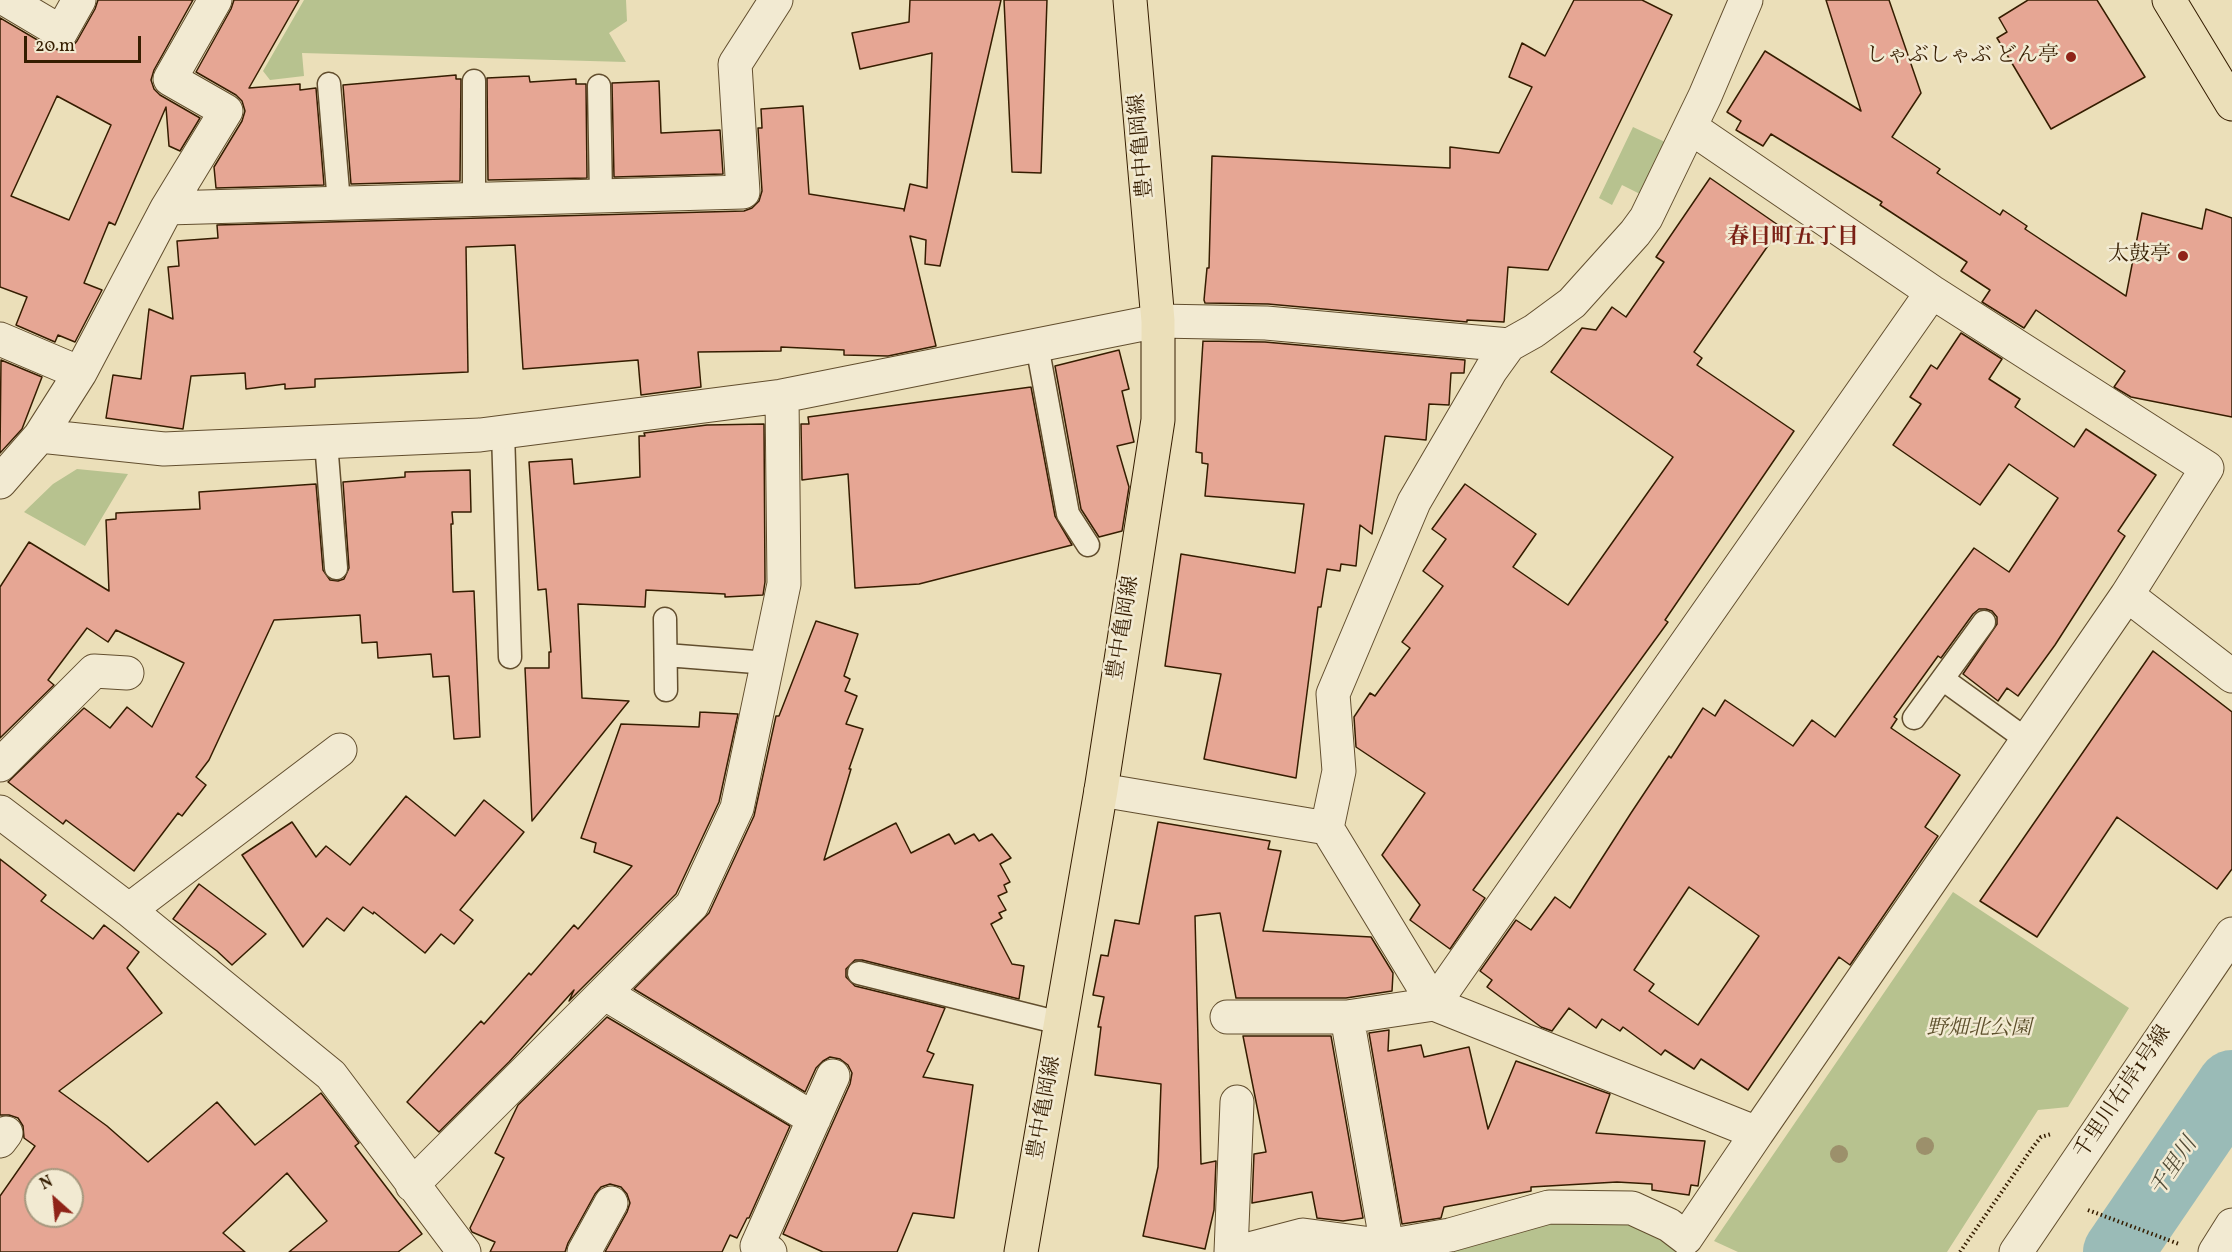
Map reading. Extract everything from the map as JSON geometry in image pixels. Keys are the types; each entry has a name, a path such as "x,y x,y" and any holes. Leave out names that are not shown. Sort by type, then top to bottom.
{"main road":[{"name":"豊中亀岡線","path":"1021,1252 1101,790 1158,420 1158,321 1130,0"},
{"path":"2169,0 2232,104"}],"street":[{"path":"7,0 61,32 80,0"},
{"path":"0,482 40,436 80,373 167,208 226,111 170,79 216,0"},
{"path":"167,208 743,192 735,64 776,0"},
{"path":"1434,1004 1327,828 1339,771 1332,694 1414,502 1491,370 1509,345 1534,332 1572,303 1635,233 1654,204 1746,0"},
{"path":"1238,1252 1303,1235 1387,1246 1450,1235 1549,1207 1632,1208 1669,1225 1686,1238 2127,595 2207,468 1932,292 1690,127"},
{"path":"1434,1004 1932,292"},
{"path":"40,436 164,449 480,435 782,396 1158,321 1266,323 1509,345"},
{"path":"0,339 80,373"},
{"path":"412,1185 692,905 737,808 784,584 782,396"},
{"path":"2127,595 2232,676"},
{"path":"0,765 94,671 128,673"},
{"path":"129,910 340,750"},
{"path":"1101,790 1327,828"},
{"path":"0,812 129,910 330,1075 464,1252"},
{"name":"千里川右岸1号線","path":"2016,1252 2232,934"},
{"path":"604,993 814,1119"},
{"path":"1227,1017 1347,1017 1434,1004 1757,1133"},
{"path":"1347,1017 1387,1246"},
{"path":"759,1250 833,1076"},
{"path":"1231,1252 1238,1102"},
{"path":"584,1252 611,1203"},
{"path":"2201,1249 2232,1225"}],"lane":[{"path":"474,81 474,200"},
{"path":"329,84 339,203"},
{"path":"599,87 601,196"},
{"path":"1037,345 1068,514 1088,544"},
{"path":"503,432 510,657"},
{"path":"326,442 336,568"},
{"path":"665,619 666,690"},
{"path":"1914,718 1944,680 1984,622"},
{"path":"666,655 768,663"},
{"path":"1944,680 2027,740"},
{"path":"860,973 1060,1023"}],"path":[{"path":"1960,1252 2037,1142 2044,1135 2054,1134"},
{"path":"2087,1210 2201,1249"}],"green space":[{"path":"304,0 626,0 627,21 609,33 626,62 302,53 304,76 270,80 263,71"},
{"path":"1633,127 1665,142 1640,194 1622,185 1612,205 1599,198"},
{"path":"77,469 128,474 85,546 24,512 53,484"},
{"name":"野畑北公園","path":"1953,892 2129,1008 2068,1107 2038,1110 1947,1252 1738,1252 1714,1241"},
{"path":"1568,1219 1646,1227 1691,1252 1433,1252"}],"building":[{"path":"98,0 193,0 154,70 151,80 154,89 160,95 200,118 180,151 169,146 166,107 115,225 109,222 84,283 102,290 75,342 58,335 55,342 16,325 27,297 0,287 0,18 51,48 62,51 71,48 77,41","holes":["57,96 111,125 69,220 11,196"]},
{"path":"234,0 299,0 249,88 300,84 300,90 316,88 324,185 216,188 214,167 242,121 245,111 242,101 236,95 196,72"},
{"path":"910,0 1001,0 940,266 925,264 926,240 910,236 936,346 888,356 844,355 844,350 781,347 781,351 698,352 701,387 641,395 638,360 523,369 515,245 466,247 468,372 315,379 315,387 285,389 285,384 246,389 245,373 191,376 183,429 106,418 113,375 141,379 149,309 173,319 168,267 179,266 177,241 218,238 217,225 744,211 752,208 759,201 762,191 758,128 762,128 761,109 803,106 809,194 904,209 904,211 910,184 927,188 932,53 860,69 852,33 909,22"},
{"path":"1004,0 1047,0 1041,173 1012,172"},
{"path":"1574,0 1642,0 1672,15 1548,270 1508,267 1504,322 1467,320 1467,322 1268,304 1205,303 1207,268 1209,268 1212,156 1450,168 1450,147 1499,153 1532,87 1509,77 1522,43 1545,56"},
{"path":"1826,0 1889,0 1921,93 1892,137 1940,169 1937,173 2000,215 2003,210 2027,226 2025,229 2126,296 2142,213 2202,229 2206,209 2232,218 2232,417 2131,397 2114,387 2125,371 2036,310 2024,328 1982,302 1990,290 1961,271 1967,262 1880,205 1882,202 1771,134 1763,146 1736,130 1741,121 1727,112 1765,51 1861,111"},
{"name":"しゃぶしゃぶ どん亭","path":"2028,0 2097,0 2145,77 2051,129 1997,38 2007,32 1999,18"},
{"path":"456,75 456,79 461,79 460,181 351,184 343,85"},
{"path":"529,76 530,82 576,79 576,84 586,84 587,178 488,180 487,78"},
{"path":"659,81 661,133 720,130 723,174 614,177 612,83"},
{"path":"1710,178 1781,227 1694,352 1702,358 1697,365 1794,431 1665,620 1668,622 1473,890 1485,898 1450,949 1410,920 1420,905 1382,855 1425,793 1356,747 1354,717 1370,693 1375,696 1410,648 1402,642 1443,586 1423,571 1446,539 1432,529 1465,484 1536,534 1513,567 1568,605 1673,457 1551,372 1582,328 1596,330 1612,307 1626,317 1664,262 1656,257"},
{"path":"1961,333 2002,359 1989,379 2020,399 2015,407 2074,447 2086,429 2156,475 2118,531 2125,536 2055,645 2018,696 2007,688 1998,701 1963,674 1997,624 1997,617 1992,611 1979,609 1941,658 1938,656 1894,717 1897,719 1891,728 1960,775 1925,827 1938,836 1850,965 1839,957 1748,1090 1701,1059 1694,1069 1665,1050 1661,1055 1623,1027 1620,1031 1602,1019 1596,1028 1569,1008 1552,1031 1541,1027 1487,987 1492,980 1480,971 1516,920 1531,930 1555,897 1570,908 1631,813 1669,756 1671,758 1703,708 1715,716 1725,700 1793,746 1812,720 1835,737 1974,548 2009,572 2058,498 2009,464 1980,505 1893,445 1921,404 1910,397 1931,365 1937,369","holes":["1689,887 1759,936 1698,1025 1649,991 1654,984 1634,970"]},
{"path":"1203,341 1265,342 1465,360 1464,373 1451,373 1449,405 1429,404 1426,440 1385,436 1372,534 1360,525 1356,566 1341,564 1340,571 1327,569 1321,607 1318,607 1296,778 1204,759 1221,674 1165,666 1181,554 1295,573 1304,504 1205,496 1208,464 1202,463 1202,453 1196,452"},
{"path":"1119,350 1129,389 1122,391 1134,442 1117,446 1129,487 1122,531 1099,537 1081,509 1055,366"},
{"path":"1,360 42,377 22,429 0,453"},
{"path":"1031,387 1055,516 1072,545 919,584 855,588 848,474 802,480 801,424 809,424 808,417"},
{"path":"764,424 765,582 763,595 725,597 725,594 646,590 645,607 578,604 582,698 629,701 532,821 525,668 549,668 549,652 551,652 546,589 538,590 529,462 572,459 574,484 640,477 639,436 645,436 644,433 707,425"},
{"path":"470,470 471,512 452,512 453,592 474,591 480,737 454,739 449,676 433,677 431,654 378,658 377,642 362,643 360,615 274,620 209,760 196,777 206,785 182,816 178,813 134,871 66,820 63,824 8,782 84,708 110,728 127,707 152,727 184,663 116,630 108,642 87,628 48,680 54,685 0,738 0,587 29,542 109,591 106,520 116,519 116,513 200,509 199,492 316,484 323,570 330,580 338,581 344,579 349,568 343,482 405,477 405,472"},
{"path":"816,621 858,634 844,676 850,679 845,691 857,696 846,724 863,729 849,769 851,769 824,860 896,823 911,853 949,834 955,844 974,834 979,841 992,834 1011,858 1000,864 1010,882 1004,885 1007,892 998,896 1006,910 999,913 1002,918 991,924 1012,964 1024,966 1019,999 862,960 855,960 846,969 846,977 855,986 945,1008 927,1051 934,1054 923,1077 973,1085 954,1218 913,1213 897,1252 823,1252 783,1234 850,1084 852,1073 848,1065 840,1059 830,1057 823,1061 816,1068 805,1092 634,989 709,913 754,816 776,716 779,716"},
{"path":"2153,651 2232,712 2232,869 2217,889 2117,817 2037,937 1980,901"},
{"path":"700,712 738,714 719,802 676,894 569,1001 574,990 509,1062 439,1132 407,1102 481,1021 484,1024 529,973 531,975 574,925 578,929 632,866 594,852 596,843 581,838 621,724 699,727"},
{"path":"406,796 455,836 484,800 524,832 460,910 473,920 454,944 441,934 425,953 374,912 373,914 363,907 344,931 327,918 303,947 242,855 292,822 316,857 326,846 350,865"},
{"path":"1158,822 1270,841 1268,849 1281,851 1263,931 1371,937 1393,973 1392,991 1346,998 1236,998 1220,913 1195,916 1201,1164 1216,1161 1214,1210 1205,1249 1143,1236 1158,1167 1161,1084 1095,1075 1101,1027 1098,1027 1104,997 1093,995 1101,955 1108,956 1115,920 1139,924"},
{"path":"0,859 46,895 41,901 93,939 104,925 139,952 127,968 162,1013 59,1091 107,1126 148,1162 217,1102 255,1145 321,1093 359,1143 355,1146 422,1234 398,1252 289,1252 327,1221 287,1173 223,1233 245,1252 0,1252 0,1196 35,1146 24,1138 23,1126 18,1118 0,1115"},
{"path":"199,884 266,934 232,965 217,951 173,919"},
{"path":"607,1017 790,1126 749,1218 737,1238 730,1235 722,1252 605,1252 630,1203 621,1187 610,1184 601,1187 595,1194 565,1252 490,1252 495,1242 472,1232 470,1228 504,1158 495,1153 518,1105"},
{"path":"1389,1030 1388,1051 1421,1045 1424,1057 1469,1047 1488,1129 1516,1061 1610,1094 1596,1133 1705,1141 1698,1186 1691,1185 1689,1195 1652,1190 1652,1184 1617,1182 1531,1187 1531,1191 1444,1207 1441,1218 1402,1224 1369,1033"},
{"path":"1243,1036 1331,1036 1363,1218 1343,1221 1317,1218 1312,1192 1252,1203 1254,1154 1266,1152"}],"waterway":[{"name":"千里川","path":"2118,1252 2232,1085"}],"place":[{"name":"しゃぶしゃぶ どん亭","path":"2071,57"},
{"name":"太鼓亭","path":"2183,256"}],"district":[{"name":"春日町五丁目","path":"1793,239"}]}
